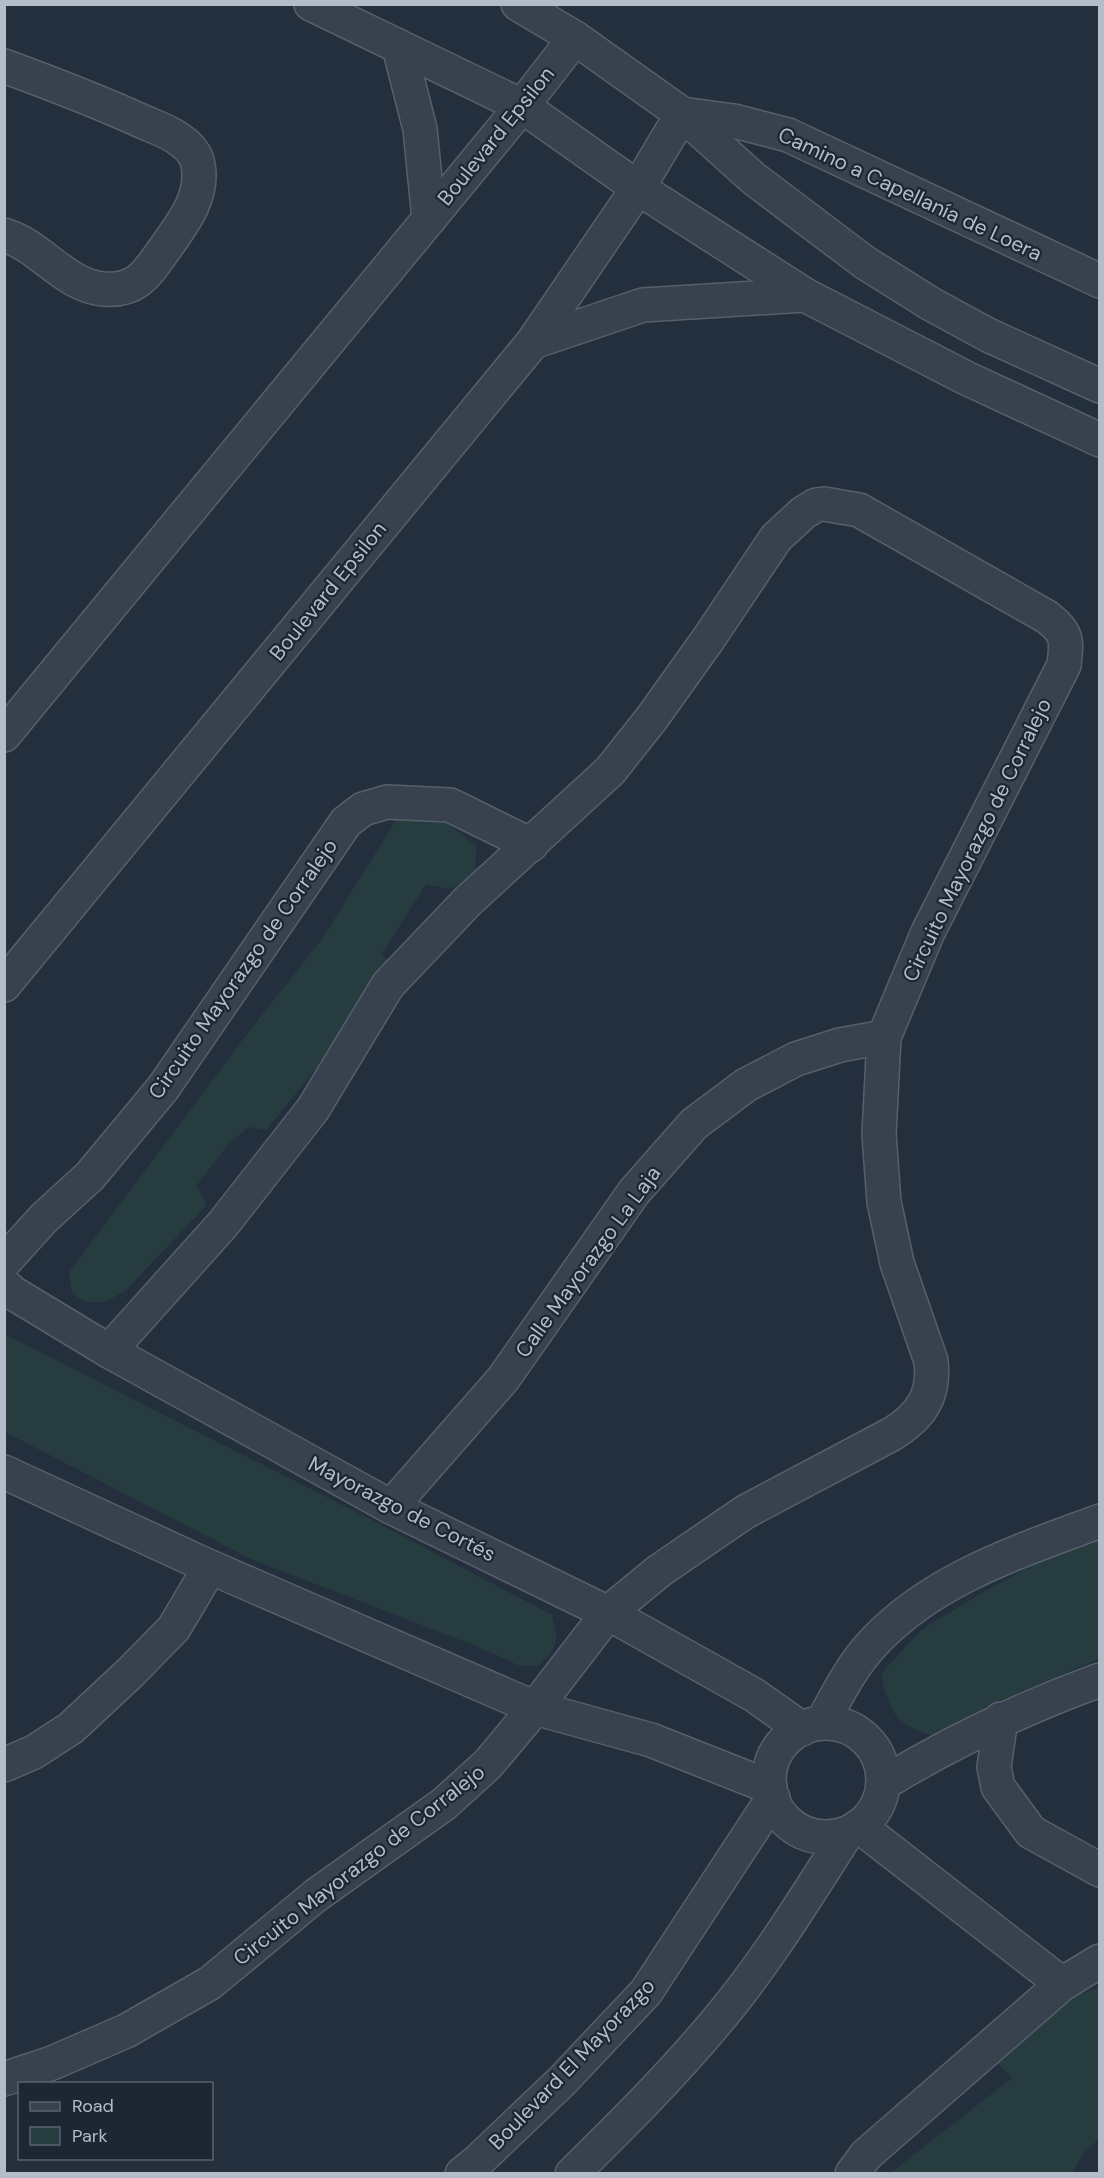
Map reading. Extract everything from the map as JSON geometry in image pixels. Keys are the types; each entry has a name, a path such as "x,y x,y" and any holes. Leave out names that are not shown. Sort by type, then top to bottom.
{"street":[{"path":"310,4 522,106 638,188 805,295 966,378 1100,440"},
{"path":"518,4 575,38 682,114 753,178 864,262 931,304 988,335 1100,386"},
{"name":"Boulevard Epsilon","path":"4,735 522,106 575,38"},
{"path":"399,47 420,129 429,219"},
{"path":"4,66 120,111 178,138 191,150 198,163 196,195 187,217 138,282 124,288 92,287 73,280 34,250 4,235"},
{"name":"Boulevard Epsilon","path":"4,985 533,342 638,188 682,114"},
{"name":"Camino a Capellanía de Loera","path":"682,114 734,121 789,135 1100,281"},
{"path":"533,342 642,305 805,295"},
{"name":"Circuito Mayorazgo de Corralejo","path":"4,2079 52,2063 126,2031 210,1983 315,1896 444,1804 488,1764 535,1708 608,1613 659,1570 745,1512 892,1434 909,1423 921,1411 928,1395 932,1371 931,1361 897,1263 884,1202 879,1134 884,1037 928,932 1064,665 1066,648 1061,628 1047,617 859,510 824,504 816,505 803,513 776,538 709,638 652,718 610,771 467,902 388,985 313,1109 223,1224 109,1351"},
{"name":"Circuito Mayorazgo de Corralejo","path":"4,1262 44,1218 90,1176 163,1088 346,822 363,809 387,802 450,805 531,845"},
{"name":"Calle Mayorazgo La Laja","path":"391,1507 503,1379 634,1192 694,1124 746,1085 796,1059 840,1045 884,1037"},
{"name":"Mayorazgo de Cortés","path":"4,1285 13,1293 109,1351 391,1507 608,1613 812,1726"},
{"path":"4,1472 210,1567 535,1708 651,1740 772,1793"},
{"path":"812,1726 841,1724 859,1733 873,1746 881,1764 884,1783 876,1807 869,1818 853,1829 832,1836 817,1836 803,1831 790,1823 780,1812 772,1793 770,1775 777,1752 783,1743 812,1726 874,1642 922,1601 962,1576 1012,1554 1100,1521"},
{"path":"4,1765 34,1752 71,1728 131,1672 174,1628 210,1567"},
{"path":"884,1783 954,1742 1001,1719 1100,1680"},
{"path":"1001,1719 994,1767 998,1787 1031,1832 1100,1870"},
{"name":"Boulevard El Mayorazgo","path":"462,2174 562,2081 646,1992 772,1793"},
{"path":"853,1829 1062,1984"},
{"path":"572,2174 643,2104 718,2019 786,1930 853,1829"},
{"path":"852,2174 866,2155 1062,1984 1100,1960"}],"green space":[{"path":"398,817 443,820 476,846 475,874 452,888 426,884 382,954 392,967 348,1030 266,1130 249,1127 229,1143 197,1185 206,1206 125,1291 105,1302 86,1302 72,1294 69,1272 243,1039 322,939"},
{"path":"4,1334 370,1519 552,1615 556,1632 553,1649 538,1666 520,1666 476,1646 251,1559 5,1432"},
{"path":"1099,1537 1099,1659 1006,1698 936,1737 911,1727 896,1716 888,1699 881,1674 921,1630 1046,1558"},
{"path":"1099,1988 1099,2139 1083,2154 1072,2173 889,2174 1012,2078 986,2051 1061,2000"}]}
